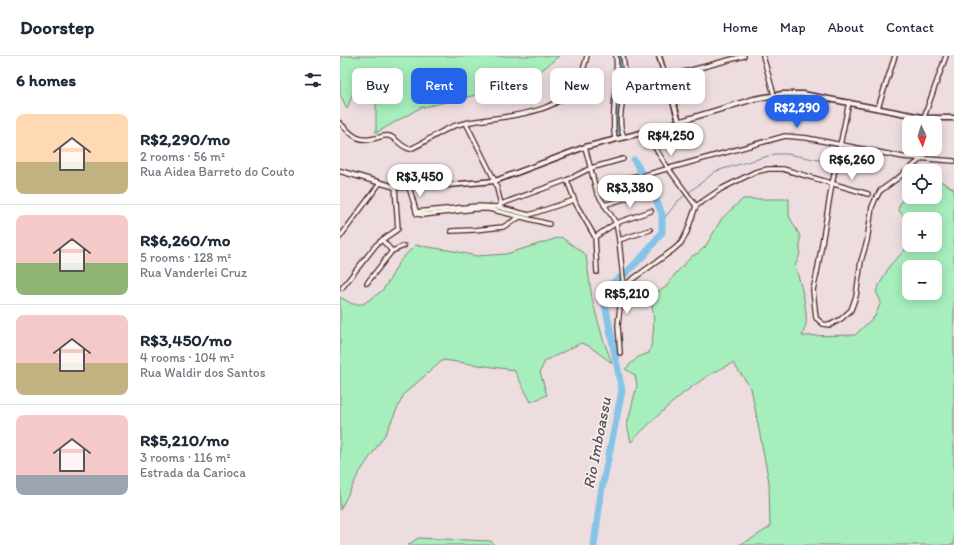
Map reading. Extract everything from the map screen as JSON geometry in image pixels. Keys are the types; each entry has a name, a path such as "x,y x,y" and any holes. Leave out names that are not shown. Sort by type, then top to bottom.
{"street":[{"path":"340,124 355,137 366,140 389,136 402,146 410,149 455,125 504,116 520,115 550,106 560,100 579,80 587,56"},
{"path":"615,139 613,122 617,75 616,56"},
{"path":"623,56 625,84 620,126 624,137"},
{"path":"658,56 662,68"},
{"path":"701,68 744,56"},
{"path":"764,56 774,95"},
{"path":"878,108 894,56"},
{"path":"924,116 946,56"},
{"path":"340,171 395,187 495,181 585,147 645,132 754,99 774,95 803,94 919,116"},
{"path":"849,102 832,184 813,290 816,318 823,324 830,325 835,323 851,310 856,296 872,207 880,191 921,159"},
{"path":"673,104 679,121"},
{"path":"942,119 954,118"},
{"path":"466,123 495,181 499,207"},
{"path":"645,132 668,168 696,206"},
{"path":"645,175 785,136 794,136 903,157 954,161"},
{"path":"585,147 597,192 616,223 619,240 623,279 618,325 620,353"},
{"path":"499,207 567,180 591,168 622,159"},
{"path":"623,286 673,250 681,242 687,232 696,206 721,189 755,172 768,169 783,169 868,194"},
{"path":"596,186 636,176"},
{"path":"567,180 574,200 595,237 598,272"},
{"path":"340,237 380,183"},
{"path":"342,288 382,240 398,229 395,187"},
{"path":"409,187 416,213 477,206 499,207 525,216 574,200"},
{"path":"604,205 647,192"},
{"path":"499,207 520,217 549,224"},
{"path":"595,237 616,223 651,211"},
{"path":"451,231 474,230 503,226 520,217"},
{"path":"619,240 650,230"},
{"path":"382,240 392,251"},
{"path":"367,282 392,251 404,246"}],"green space":[{"path":"340,56 559,56 542,70 542,68 475,68 475,95 467,97 467,68 411,68 411,104 437,104 420,108 376,133 376,104 403,104 403,68 352,68 352,95 347,109 340,94"},
{"path":"942,182 954,189 954,545 739,545 770,527 769,482 751,388 733,363 704,378 678,398 631,442 627,425 637,385 635,375 625,369 638,357 649,353 654,324 650,296 666,287 676,273 692,256 705,247 722,218 743,199 789,199 789,216 800,236 800,254 795,266 806,311 806,324 802,336 855,335 875,316 881,302 876,291 890,265 903,252 942,252 942,212 902,212 902,214 898,209 902,201 902,204 942,204"},
{"path":"561,237 586,255 592,299 603,339 612,363 589,346 581,343 545,361 540,372 547,395 531,402 514,370 443,360 404,394 386,433 358,475 340,510 340,297 352,304 363,304 382,291 399,262 415,245 476,256 506,254"},
{"path":"418,538 491,541 494,545 408,545"}],"waterway":[{"path":"618,134 619,106 624,78 621,56"},
{"path":"662,221 678,201 716,171 775,154 787,154 835,163"},
{"name":"Rio Imboassu","path":"594,545 601,493 622,391 604,299 606,288 625,274 645,254 662,232 662,214 653,192 634,160"},
{"path":"838,164 879,170"}]}
